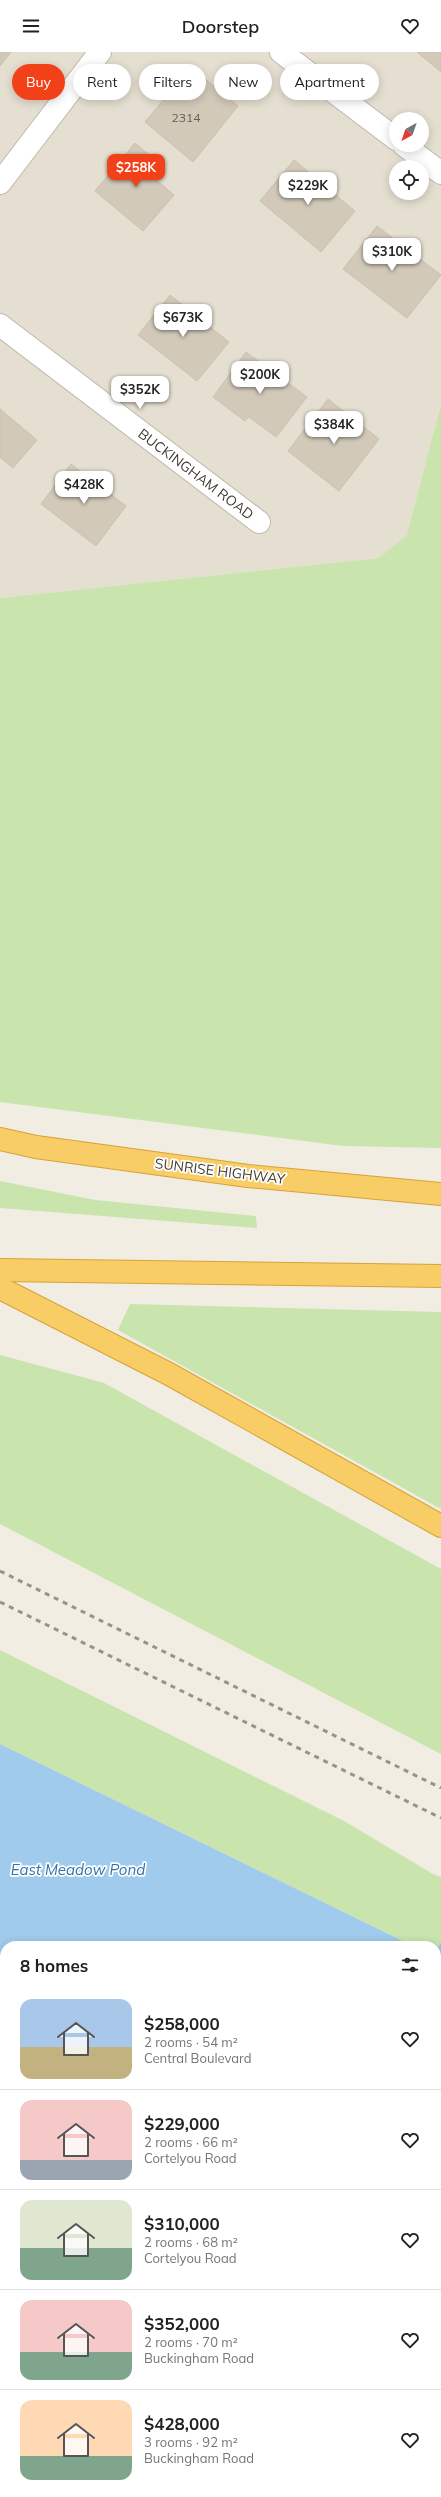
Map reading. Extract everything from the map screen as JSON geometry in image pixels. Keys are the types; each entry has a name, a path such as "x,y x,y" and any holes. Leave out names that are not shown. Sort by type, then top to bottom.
{"highway":[{"name":"SUNRISE HIGHWAY","path":"0,1139 36,1147 248,1176 441,1194"},
{"path":"0,1270 441,1276"},
{"path":"0,1288 169,1374 441,1526"}],"street":[{"path":"0,184 100,52"},
{"path":"281,52 389,134"},
{"path":"413,152 441,173"},
{"name":"BUCKINGHAM ROAD","path":"0,325 259,522"}],"shaded area":[{"path":"0,52 441,52 441,404 407,536 379,558 0,598"}],"green space":[{"path":"441,404 441,1148 343,1146 0,1102 0,598 379,558 407,535"},
{"path":"0,1181 95,1200 256,1216 257,1228 0,1208"},
{"path":"130,1304 441,1312 441,1509 118,1330"},
{"path":"0,1355 104,1383 441,1569 441,1754 0,1524"},
{"path":"0,1650 344,1821 433,1874 441,1877 441,1941 403,1941 0,1744"}],"water":[{"name":"East Meadow Pond","path":"0,1744 403,1941 0,1941"}],"building":[{"path":"0,52 11,52 0,66"},
{"path":"417,52 441,52 441,72"},
{"path":"206,79 214,86 214,100 231,100 238,106 193,162 145,122 163,100 206,100"},
{"path":"135,143 161,165 152,176 174,195 143,231 95,191"},
{"path":"294,160 355,211 321,252 260,201"},
{"path":"377,226 441,275 407,318 343,269"},
{"path":"170,295 229,342 197,381 138,335"},
{"path":"246,352 307,397 276,437 249,417 245,421 213,397"},
{"path":"328,399 379,439 339,491 288,451"},
{"path":"0,409 37,440 13,468 0,457"},
{"path":"71,464 126,506 96,546 41,504"}],"railway":[{"path":"0,1571 441,1788"},
{"path":"0,1602 441,1818"}]}
